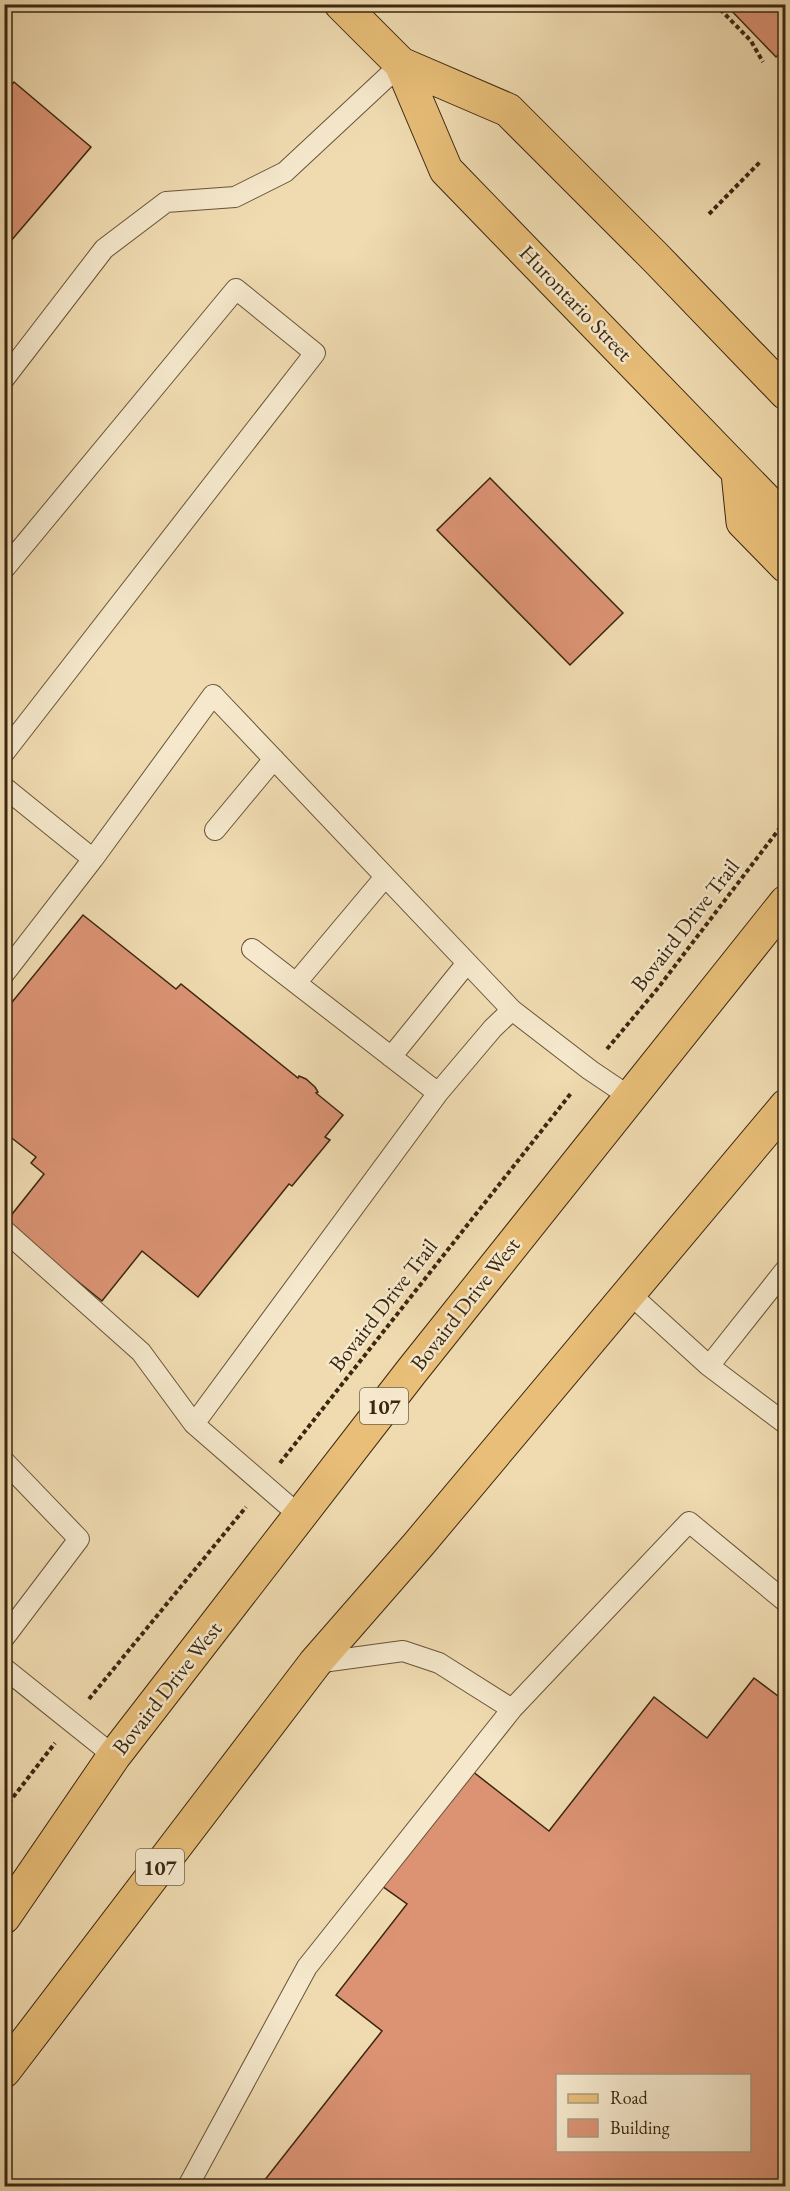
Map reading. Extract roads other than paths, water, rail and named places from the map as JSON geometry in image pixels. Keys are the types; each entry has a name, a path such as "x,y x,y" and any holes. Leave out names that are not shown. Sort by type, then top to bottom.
{"main road":[{"name":"Hurontario Street","path":"341,4 401,64 508,110 655,257 786,393"},
{"name":"Hurontario Street","path":"401,64 446,170 786,521"},
{"path":"738,472 743,522 786,566"},
{"name":"Bovaird Drive West","path":"4,1917 114,1756 411,1372 784,903"},
{"name":"107","path":"4,2071 315,1663 630,1294 786,1106"}],"lane":[{"path":"4,379 104,249 166,202 235,197 285,172 401,64"},
{"path":"4,569 236,289 315,353 4,753"},
{"path":"4,974 93,860 213,695 512,1010 590,1070 630,1097"},
{"path":"215,830 274,759"},
{"path":"4,788 93,860"},
{"path":"296,983 386,876"},
{"path":"252,949 438,1093"},
{"path":"391,1057 467,963"},
{"path":"194,1424 438,1093 512,1010"},
{"path":"4,1230 141,1352 194,1424 300,1516"},
{"path":"709,1366 786,1269"},
{"path":"630,1294 709,1366 786,1424"},
{"path":"4,1461 79,1539 4,1638"},
{"path":"188,2187 308,1967 512,1709 689,1522 786,1602"},
{"path":"315,1663 403,1651 439,1663 512,1709"},
{"path":"4,1668 114,1756"}]}
